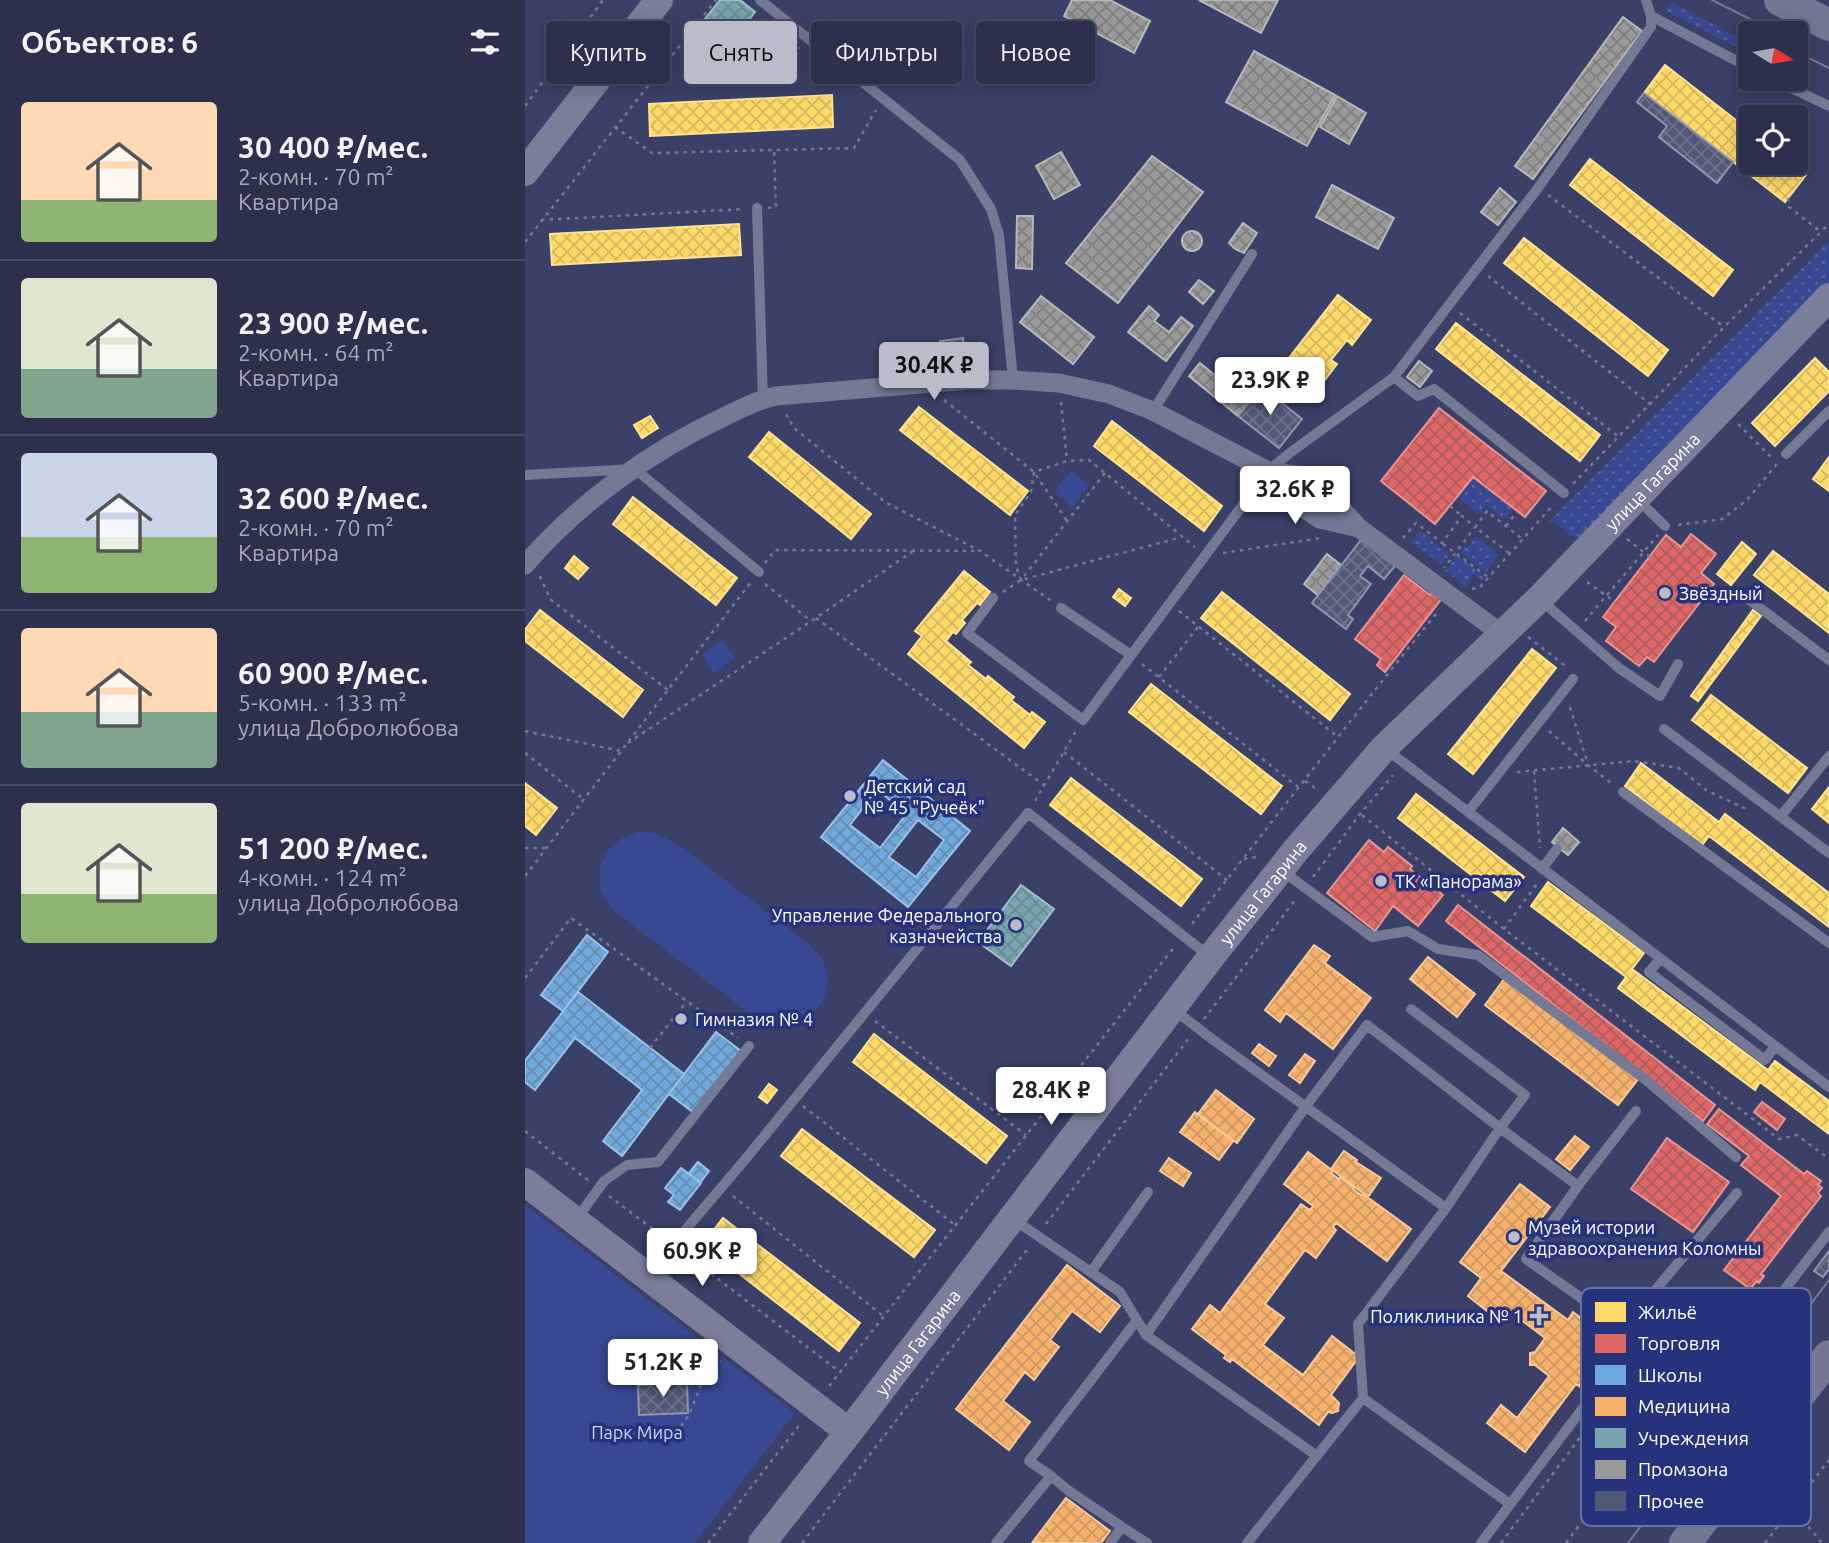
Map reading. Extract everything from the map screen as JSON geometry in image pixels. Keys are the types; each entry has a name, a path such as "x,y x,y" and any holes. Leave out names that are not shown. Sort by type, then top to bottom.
{"main road":[{"path":"1780,0 1829,25"},
{"path":"1811,1379 1829,1356"},
{"path":"1685,1543 1698,1526"}],"street":[{"path":"525,172 659,0"},
{"name":"улица Гагарина","path":"762,1543 1211,957 1281,870 1349,808 1503,635 1822,308"},
{"path":"529,561 575,513 635,469 697,429 769,397 969,380 1059,383 1109,394 1153,411 1268,471 1297,475 1328,494 1359,528 1503,635"},
{"path":"525,1182 849,1432"}],"lane":[{"path":"760,0 960,160 991,209 999,235 1013,380"},
{"path":"993,598 967,633 1083,719 1268,471 1394,377 1538,188 1651,27 1646,0"},
{"path":"1651,16 1738,62"},
{"path":"1797,91 1829,106"},
{"path":"757,208 769,397"},
{"path":"1153,411 1252,254"},
{"path":"1394,377 1418,396 1434,389 1564,493"},
{"path":"1786,454 1829,411"},
{"path":"525,475 635,469 757,574"},
{"path":"1635,498 1665,526"},
{"path":"1541,597 1551,609 1619,667 1660,696 1678,664"},
{"path":"1747,598 1829,660"},
{"path":"1061,608 1131,655"},
{"path":"1468,812 1573,679"},
{"path":"1664,729 1829,853"},
{"path":"1394,755 1829,1087"},
{"path":"1781,816 1829,756"},
{"path":"1623,792 1829,943"},
{"path":"646,1276 1028,813 1211,957"},
{"path":"1544,870 1557,849"},
{"path":"1281,870 1372,937 1408,931 1439,949 1478,955 1646,1080 1736,1157"},
{"path":"1660,959 1649,972 1765,1059 1775,1046"},
{"path":"1173,1008 1446,1208"},
{"path":"1247,1543 1363,1398 1359,1324 1446,1208 1525,1095 1411,1009"},
{"path":"1146,1335 1306,1106 1367,1025 1579,1186"},
{"path":"575,1221 604,1181 627,1166 658,1162 749,1046"},
{"path":"1581,1298 1526,1259 1636,1111"},
{"path":"1091,1272 1148,1192"},
{"path":"1661,1288 1737,1193"},
{"path":"1012,1218 1120,1292 1146,1335 1317,1456"},
{"path":"1786,1288 1829,1232"},
{"path":"1137,1320 1029,1461 1069,1492 1147,1543"},
{"path":"1363,1398 1510,1504"},
{"path":"1481,1543 1581,1410"},
{"path":"996,1543 1051,1476"},
{"path":"1110,1543 1122,1527"}],"path":[{"path":"525,106 603,0"},
{"path":"525,242 716,0"},
{"path":"615,127 652,153 854,148 884,99"},
{"path":"541,220 776,207 774,150"},
{"path":"1538,188 1724,327"},
{"path":"1788,198 1790,207 1821,232"},
{"path":"708,1543 1451,595 1480,587 1564,493 1724,327 1829,224"},
{"path":"1477,267 1650,405"},
{"path":"1449,304 1619,437"},
{"path":"922,383 1034,472 1067,521"},
{"path":"1059,383 1067,461"},
{"path":"769,397 794,428 885,502 979,551 1061,608"},
{"path":"1576,631 1665,526 1722,519 1747,500 1778,464 1732,419"},
{"path":"1034,472 1067,461 1089,460 1205,556"},
{"path":"1021,580 1016,566 1015,515 1031,492 1034,472"},
{"path":"1021,580 1105,473"},
{"path":"1450,506 1462,516"},
{"path":"1433,581 1487,511 1522,538"},
{"path":"1506,526 1517,512"},
{"path":"1475,527 1509,553"},
{"path":"1622,534 1650,557"},
{"path":"993,598 1021,580 1182,537"},
{"path":"1442,543 1488,578"},
{"path":"525,876 775,550 979,551"},
{"path":"626,745 913,551"},
{"path":"529,561 550,599 667,690"},
{"path":"757,574 811,621"},
{"path":"1582,578 1615,602"},
{"path":"1169,604 1338,737"},
{"path":"816,618 1044,785"},
{"path":"1159,677 1199,627"},
{"path":"1131,655 1299,788"},
{"path":"1564,690 1589,766"},
{"path":"1028,813 1083,719"},
{"path":"1539,722 1623,792"},
{"path":"525,731 621,751"},
{"path":"1064,752 1227,880"},
{"path":"525,753 584,799"},
{"path":"801,1543 1305,888 1349,808 1394,755"},
{"path":"1497,774 1634,761 1679,768 1706,790 1748,810 1770,808"},
{"path":"1504,929 1544,870 1534,771"},
{"path":"1305,781 1349,808 1779,1139 1797,1135 1829,1159"},
{"path":"525,848 546,848"},
{"path":"525,978 571,918 749,1046"},
{"path":"650,1048 687,1001"},
{"path":"865,1013 1026,1135"},
{"path":"794,1099 955,1225"},
{"path":"722,1187 883,1317"},
{"path":"676,1433 689,1415 703,1380 726,1356"},
{"path":"1501,1543 1581,1436"},
{"path":"1811,1483 1829,1460"},
{"path":"1566,1543 1581,1523"},
{"path":"1765,1543 1778,1526"},
{"path":"1808,1526 1822,1543"}],"green space":[{"path":"1671,2 1738,38 1738,48 1666,11"},
{"path":"1829,241 1829,292 1582,543 1550,520"},
{"path":"1071,471 1089,485 1072,507 1054,492"},
{"path":"1473,477 1513,508 1504,519 1487,506 1479,515 1457,497"},
{"path":"1420,531 1450,554 1442,565 1411,542"},
{"path":"1476,536 1499,555 1486,572 1460,552 1465,545 1468,547"},
{"path":"1457,555 1485,577 1482,580 1473,574 1466,587 1445,571"},
{"path":"723,640 735,658 714,673 702,655"},
{"path":"639,832 656,833 683,848 811,946 823,961 828,981 822,1003 815,1012 796,1025 785,1027 773,1026 757,1019 617,914 600,892 600,866 608,850 622,838"},
{"name":"Парк Мира","path":"525,1205 795,1413 695,1543 525,1543"}],"building: Жильё":[{"path":"1665,65 1738,122 1738,166 1644,93"},
{"path":"832,95 833,127 650,136 649,104"},
{"path":"1590,159 1733,270 1713,296 1570,185"},
{"path":"1750,175 1806,175 1785,202"},
{"path":"739,224 741,255 552,265 550,234"},
{"path":"1524,238 1668,350 1648,376 1504,263"},
{"path":"1338,295 1371,320 1352,345 1347,340 1331,360 1337,364 1318,389 1285,363"},
{"path":"1456,323 1600,435 1580,461 1436,349"},
{"path":"1815,358 1829,372 1829,391 1775,446 1752,423"},
{"path":"919,407 1028,491 1010,515 900,430"},
{"path":"650,416 658,428 642,438 634,425"},
{"path":"1112,421 1222,506 1204,531 1094,446"},
{"path":"769,432 871,514 851,539 749,457"},
{"path":"1829,457 1829,491 1813,479"},
{"path":"633,497 737,578 716,605 613,524"},
{"path":"1742,542 1756,554 1731,585 1717,574"},
{"path":"1773,551 1829,594 1829,633 1754,575"},
{"path":"574,556 588,568 578,579 565,568"},
{"path":"964,571 990,592 980,605 977,603 962,620 965,623 956,634 953,632 946,641 971,662 968,665 986,679 988,676 1014,697 1011,700 1030,715 1032,712 1045,722 1024,748 908,654 922,636 915,631"},
{"path":"1119,589 1131,598 1125,606 1113,597"},
{"path":"1222,592 1350,694 1330,720 1201,618"},
{"path":"540,610 643,690 623,717 525,641 525,630"},
{"path":"1753,610 1761,616 1698,701 1691,696"},
{"path":"1532,649 1556,668 1473,774 1448,754"},
{"path":"1151,684 1282,786 1261,814 1129,712"},
{"path":"1711,695 1807,768 1788,793 1692,720"},
{"path":"1641,763 1719,822 1725,814 1829,893 1829,927 1709,836 1702,845 1625,786"},
{"path":"1071,778 1202,879 1181,906 1050,805"},
{"path":"525,783 557,808 536,835 525,826"},
{"path":"1829,787 1829,823 1812,809"},
{"path":"1416,794 1524,877 1505,901 1398,818"},
{"path":"1548,882 1644,953 1632,969 1768,1070 1775,1061 1829,1101 1829,1134 1760,1082 1755,1090 1618,988 1626,977 1531,906"},
{"path":"874,1034 1007,1136 986,1163 853,1062"},
{"path":"769,1084 777,1090 767,1103 759,1097"},
{"path":"802,1129 935,1230 914,1257 781,1156"},
{"path":"723,1218 860,1323 839,1351 702,1245"}],"building: Торговля":[{"path":"1439,408 1546,491 1525,517 1473,477 1435,524 1381,481"},
{"name":"Звёздный","path":"1691,534 1716,554 1701,573 1714,584 1654,662 1647,657 1639,666 1606,641 1616,627 1603,617 1666,535 1681,547"},
{"path":"1404,575 1430,595 1434,590 1443,597 1385,672 1377,665 1381,659 1355,639"},
{"name":"ТК «Панорама»","path":"1369,840 1384,852 1388,847 1412,866 1410,869 1443,895 1418,926 1393,906 1375,931 1327,893"},
{"path":"1458,905 1715,1105 1703,1121 1446,921"},
{"path":"1762,1102 1785,1119 1777,1130 1754,1112"},
{"path":"1719,1109 1804,1174 1807,1171 1821,1181 1818,1185 1822,1188 1818,1193 1821,1196 1761,1274 1764,1276 1759,1283 1757,1281 1751,1288 1724,1270 1781,1196 1741,1165 1749,1156 1707,1124"},
{"path":"1667,1138 1729,1182 1693,1232 1631,1189"}],"building: Школы":[{"path":"883,760 970,831 908,907 821,837","holes":["877,790 907,813 880,848 850,825","918,820 944,840 916,877 889,857"]},
{"path":"587,935 608,952 563,1011 541,995"},
{"path":"578,992 684,1074 622,1156 603,1141 642,1090 575,1038 535,1090 525,1082 525,1061"},
{"path":"716,1032 741,1051 694,1113 669,1094"},
{"path":"698,1162 709,1171 700,1183 689,1173"},
{"path":"681,1168 701,1183 680,1210 668,1202 674,1195 665,1188"}],"building: Медицина":[{"path":"1314,945 1330,956 1325,963 1371,998 1333,1049 1286,1013 1280,1022 1265,1010"},
{"path":"1428,957 1475,994 1457,1017 1410,979"},
{"path":"1505,978 1639,1078 1618,1105 1485,1005"},
{"path":"1259,1044 1276,1056 1269,1066 1252,1053"},
{"path":"1305,1054 1315,1061 1300,1083 1289,1075"},
{"path":"1216,1090 1254,1119 1237,1143 1198,1114"},
{"path":"1195,1112 1233,1141 1219,1160 1180,1132"},
{"path":"1575,1136 1589,1147 1570,1170 1556,1159"},
{"path":"1344,1151 1381,1178 1368,1197 1331,1169"},
{"path":"1308,1152 1339,1179 1340,1177 1361,1195 1411,1229 1387,1261 1336,1223 1333,1227 1336,1230 1316,1258 1305,1250 1265,1304 1284,1318 1263,1345 1303,1375 1332,1336 1359,1357 1331,1395 1339,1403 1338,1411 1328,1412 1319,1425 1232,1359 1230,1362 1224,1358 1226,1355 1192,1329 1210,1305 1220,1313 1301,1204 1310,1210 1313,1206 1284,1184"},
{"path":"1169,1158 1191,1173 1183,1186 1160,1171"},
{"name":"Поликлиника № 1","path":"1520,1184 1550,1207 1501,1271 1568,1320 1573,1312 1581,1318 1581,1388 1576,1384 1525,1452 1487,1423 1501,1405 1517,1418 1549,1376 1535,1365 1530,1365 1530,1353 1535,1352 1545,1338 1508,1310 1500,1321 1468,1296 1481,1278 1460,1262"},
{"path":"1067,1265 1120,1306 1100,1332 1072,1311 1050,1340 1059,1347 1034,1380 1025,1372 1003,1401 1030,1422 1009,1450 956,1409"},
{"path":"1066,1498 1110,1531 1101,1543 1032,1543"}],"building: Учреждения":[{"path":"720,0 740,0 755,12 748,21 703,21"},
{"name":"Управление Федерального казначейства","path":"1021,885 1054,909 1011,966 978,942"}],"building: Промзона":[{"path":"1072,0 1110,0 1150,21 1134,53 1095,32 1095,21 1073,21 1064,16"},
{"path":"1199,0 1278,0 1261,33"},
{"path":"1623,17 1642,31 1533,179 1515,166"},
{"path":"1254,51 1335,95 1307,146 1226,102"},
{"path":"1337,96 1366,113 1349,144 1320,127"},
{"path":"1061,152 1080,185 1054,199 1036,166"},
{"path":"1152,156 1203,192 1118,303 1066,263"},
{"path":"1332,185 1394,218 1378,249 1316,217"},
{"path":"1500,188 1516,202 1498,225 1481,212"},
{"path":"1017,216 1033,216 1032,269 1016,268"},
{"path":"1243,223 1257,233 1244,253 1229,243"},
{"path":"1192,231 1199,234 1202,241 1199,248 1192,251 1185,248 1182,241 1185,234"},
{"path":"1199,280 1214,291 1203,304 1189,292"},
{"path":"1041,296 1094,337 1073,364 1020,322"},
{"path":"1149,306 1159,315 1154,321 1169,332 1181,317 1193,326 1166,361 1128,332"},
{"path":"1419,361 1432,371 1420,387 1407,377"},
{"path":"1200,363 1249,403 1238,416 1189,376"},
{"path":"1327,554 1341,565 1318,595 1304,584"},
{"path":"1563,828 1579,842 1568,855 1552,842"}],"building: Прочее":[{"path":"1644,93 1733,162 1717,183 1659,137 1667,126 1637,102"},
{"path":"963,338 965,355 942,358 940,341"},
{"path":"1262,387 1302,419 1279,448 1238,416"},
{"path":"1361,540 1395,566 1384,579 1368,566 1360,576 1371,584 1348,615 1353,619 1346,629 1312,603"},
{"path":"1829,1251 1829,1269 1823,1277 1814,1271"},
{"path":"687,1382 688,1413 639,1415 638,1385"}],"tram line":[{"path":"1712,0 1754,21"},
{"path":"1808,58 1829,68"},
{"path":"1811,1304 1829,1280"},
{"path":"1628,1543 1641,1526"}],"place":[{"name":"Звёздный","path":"1665,593"},
{"name":"Детский сад № 45 \"Ручеёк\"","path":"850,796"},
{"name":"ТК «Панорама»","path":"1381,881"},
{"name":"Управление Федерального казначейства","path":"1016,925"},
{"name":"Гимназия № 4","path":"681,1019"},
{"name":"Музей истории здравоохранения Коломны","path":"1514,1237"},
{"name":"Поликлиника № 1","path":"1539,1316"}]}
